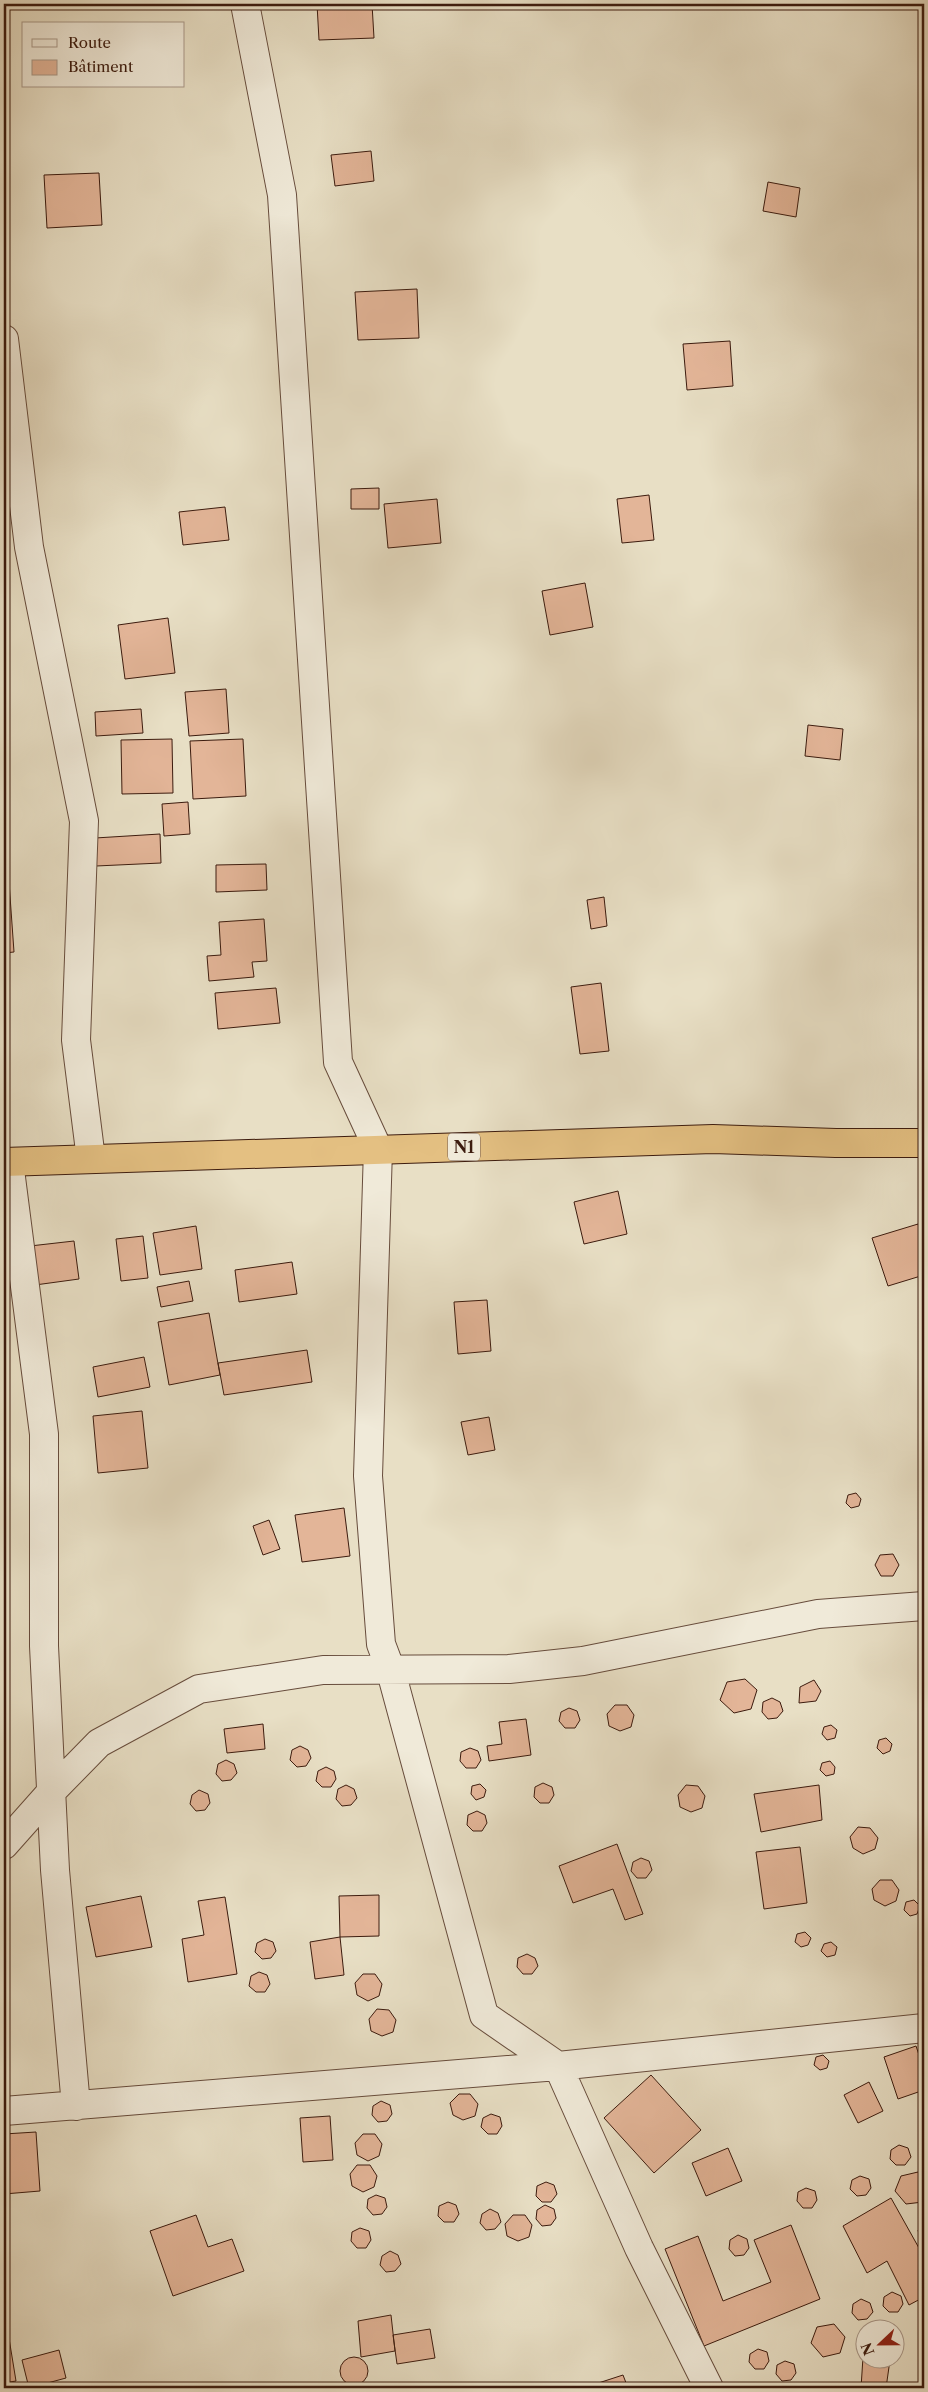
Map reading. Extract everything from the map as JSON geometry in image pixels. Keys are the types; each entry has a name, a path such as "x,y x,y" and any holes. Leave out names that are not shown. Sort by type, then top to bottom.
{"highway":[{"name":"N1","path":"6,1162 713,1139 836,1143 924,1143"}],"street":[{"path":"245,4 282,194 338,1062 378,1150 368,1476 380,1644 390,1668 484,2015 558,2066 639,2248 709,2388"},
{"path":"4,339 30,547 84,821 76,1040 91,1159"},
{"path":"6,1162 44,1434 44,1646 55,1870 76,2106"},
{"path":"4,1844 99,1743 199,1689 324,1670 390,1668 509,1669 583,1661 818,1614 924,1606"},
{"path":"4,2111 558,2066 924,2028"}],"building":[{"path":"317,4 372,4 374,38 319,40"},
{"path":"371,151 374,181 335,186 331,155"},
{"path":"99,173 102,225 47,228 44,175"},
{"path":"768,182 800,188 796,217 763,211"},
{"path":"417,289 419,338 358,340 355,292"},
{"path":"730,341 733,386 687,390 683,344"},
{"path":"379,488 379,509 351,509 351,489"},
{"path":"649,495 654,540 622,543 617,499"},
{"path":"437,499 441,543 388,548 384,504"},
{"path":"225,507 229,540 183,545 179,512"},
{"path":"585,583 593,627 550,635 542,591"},
{"path":"168,618 175,673 125,679 118,625"},
{"path":"226,689 229,733 189,736 185,692"},
{"path":"141,709 143,733 96,736 95,712"},
{"path":"808,725 843,729 840,760 805,756"},
{"path":"172,739 173,793 122,794 121,740"},
{"path":"243,739 246,796 193,799 190,741"},
{"path":"188,802 190,834 164,836 162,804"},
{"path":"160,834 161,863 96,866 95,838"},
{"path":"266,864 267,890 216,892 216,865"},
{"path":"4,882 9,882 14,952 4,953"},
{"path":"604,897 607,926 591,929 587,900"},
{"path":"264,919 267,961 252,962 254,977 209,981 207,956 221,955 219,922"},
{"path":"601,983 609,1051 580,1054 571,987"},
{"path":"276,988 280,1023 218,1029 215,993"},
{"path":"618,1191 627,1234 584,1244 574,1202"},
{"path":"918,1224 924,1244 924,1275 888,1286 872,1238"},
{"path":"196,1226 202,1269 160,1275 153,1233"},
{"path":"143,1236 148,1278 121,1281 116,1239"},
{"path":"74,1241 79,1279 35,1285 30,1246"},
{"path":"292,1262 297,1294 239,1302 235,1270"},
{"path":"189,1281 193,1301 161,1307 157,1287"},
{"path":"487,1300 491,1351 458,1354 454,1302"},
{"path":"209,1313 220,1375 169,1385 158,1322"},
{"path":"307,1350 312,1382 224,1395 218,1363"},
{"path":"144,1357 150,1387 98,1397 93,1367"},
{"path":"142,1411 148,1468 98,1473 93,1416"},
{"path":"489,1417 495,1450 468,1455 461,1422"},
{"path":"856,1493 861,1499 859,1506 851,1508 846,1503 848,1495"},
{"path":"344,1508 350,1556 302,1562 295,1515"},
{"path":"269,1520 280,1549 263,1555 253,1526"},
{"path":"893,1554 899,1565 893,1576 881,1576 875,1565 880,1555"},
{"path":"745,1679 757,1690 751,1709 734,1713 720,1700 727,1682"},
{"path":"814,1680 821,1691 816,1701 799,1703 800,1687"},
{"path":"772,1698 780,1702 783,1711 777,1718 768,1719 762,1712 763,1702"},
{"path":"615,1705 627,1705 634,1715 631,1727 620,1731 609,1726 607,1714"},
{"path":"569,1708 577,1711 580,1720 575,1728 565,1728 559,1721 561,1712"},
{"path":"526,1719 531,1755 489,1761 487,1746 502,1744 499,1722"},
{"path":"263,1724 265,1749 227,1753 224,1729"},
{"path":"831,1725 837,1730 835,1738 827,1740 822,1734 824,1727"},
{"path":"886,1738 892,1744 890,1751 883,1754 877,1748 879,1740"},
{"path":"300,1746 308,1750 311,1758 306,1766 297,1767 290,1760 292,1750"},
{"path":"470,1748 478,1751 481,1760 476,1768 466,1768 460,1761 461,1752"},
{"path":"226,1760 234,1764 237,1773 231,1780 222,1781 216,1774 218,1764"},
{"path":"830,1761 835,1767 834,1774 826,1776 820,1770 822,1763"},
{"path":"326,1767 334,1771 336,1779 331,1787 322,1787 316,1781 318,1771"},
{"path":"543,1783 552,1787 554,1795 549,1803 540,1803 534,1797 535,1787"},
{"path":"480,1784 486,1790 484,1797 476,1800 471,1794 472,1786"},
{"path":"346,1785 354,1789 357,1798 351,1805 342,1806 336,1799 338,1789"},
{"path":"686,1785 698,1786 705,1796 702,1808 691,1812 680,1807 678,1795"},
{"path":"819,1785 822,1820 761,1832 754,1794"},
{"path":"199,1790 208,1794 210,1803 205,1810 196,1811 190,1804 192,1795"},
{"path":"477,1811 485,1815 487,1823 482,1831 473,1831 467,1825 468,1815"},
{"path":"858,1827 870,1828 878,1838 875,1849 863,1854 853,1848 850,1837"},
{"path":"617,1844 643,1914 625,1920 613,1889 573,1903 559,1866"},
{"path":"800,1847 807,1903 764,1909 756,1852"},
{"path":"641,1858 649,1861 652,1870 646,1878 637,1878 631,1871 633,1862"},
{"path":"880,1880 892,1880 899,1890 896,1901 885,1906 874,1900 872,1889"},
{"path":"379,1895 379,1936 340,1937 339,1896"},
{"path":"141,1896 152,1947 96,1957 86,1907"},
{"path":"225,1897 237,1974 188,1982 182,1939 204,1935 198,1901"},
{"path":"914,1900 920,1906 917,1914 910,1916 904,1910 906,1902"},
{"path":"805,1932 811,1938 808,1945 801,1947 795,1942 797,1934"},
{"path":"340,1937 344,1975 315,1979 310,1942"},
{"path":"265,1939 273,1942 276,1951 271,1958 262,1959 255,1952 257,1943"},
{"path":"831,1942 837,1947 835,1955 827,1957 821,1951 824,1944"},
{"path":"527,1954 535,1958 538,1966 532,1974 523,1974 517,1967 518,1958"},
{"path":"259,1972 267,1975 270,1984 265,1992 256,1992 249,1986 251,1976"},
{"path":"363,1974 375,1974 382,1984 379,1996 368,2001 357,1995 355,1983"},
{"path":"377,2009 389,2010 396,2020 393,2032 382,2036 371,2031 369,2019"},
{"path":"916,2046 921,2061 924,2060 924,2090 898,2099 884,2057"},
{"path":"823,2055 829,2061 827,2068 820,2070 814,2065 816,2057"},
{"path":"651,2075 701,2130 654,2173 604,2118"},
{"path":"869,2082 883,2111 858,2123 844,2095"},
{"path":"459,2094 470,2094 478,2104 475,2116 463,2120 453,2115 450,2103"},
{"path":"381,2101 390,2105 392,2114 387,2121 378,2122 372,2115 373,2106"},
{"path":"491,2114 500,2117 502,2126 497,2134 488,2134 481,2127 483,2118"},
{"path":"330,2116 333,2160 303,2162 300,2118"},
{"path":"36,2132 40,2191 4,2194 4,2134"},
{"path":"363,2134 375,2134 382,2144 379,2156 368,2161 357,2155 355,2143"},
{"path":"899,2145 908,2148 911,2157 905,2165 896,2165 890,2159 891,2150"},
{"path":"728,2148 742,2181 706,2196 692,2163"},
{"path":"357,2165 370,2165 377,2176 374,2187 363,2192 352,2186 350,2174"},
{"path":"918,2172 924,2180 923,2202 906,2204 895,2191 901,2176"},
{"path":"860,2176 869,2179 871,2188 866,2195 857,2196 850,2189 852,2180"},
{"path":"546,2182 554,2185 557,2194 551,2202 542,2202 536,2196 537,2186"},
{"path":"806,2188 815,2191 817,2200 812,2208 803,2208 797,2201 798,2192"},
{"path":"376,2195 385,2198 387,2207 382,2214 373,2215 367,2208 368,2199"},
{"path":"891,2198 924,2257 924,2297 909,2305 887,2261 867,2273 843,2226"},
{"path":"448,2202 456,2205 459,2214 454,2222 444,2222 438,2216 439,2206"},
{"path":"545,2205 554,2209 556,2218 551,2225 542,2226 536,2219 537,2210"},
{"path":"490,2209 498,2213 501,2222 495,2229 486,2230 480,2223 482,2214"},
{"path":"196,2215 208,2247 232,2239 244,2271 173,2296 150,2231"},
{"path":"513,2215 525,2215 532,2225 529,2237 518,2241 507,2236 505,2224"},
{"path":"924,2215 924,2239 918,2231"},
{"path":"791,2225 820,2299 704,2346 665,2249 698,2236 723,2301 771,2282 754,2240"},
{"path":"360,2228 369,2231 371,2240 366,2248 357,2248 351,2241 352,2232"},
{"path":"738,2235 747,2239 749,2248 744,2255 735,2256 729,2249 730,2240"},
{"path":"390,2251 398,2255 401,2264 395,2271 386,2272 380,2265 382,2256"},
{"path":"892,2292 901,2296 903,2304 898,2312 889,2312 883,2306 884,2297"},
{"path":"861,2299 870,2303 873,2312 867,2319 858,2320 852,2313 853,2304"},
{"path":"4,2300 6,2320 4,2320"},
{"path":"391,2315 395,2351 361,2357 358,2321"},
{"path":"4,2320 6,2320 16,2381 4,2383"},
{"path":"834,2324 845,2337 840,2353 823,2357 811,2343 817,2327"},
{"path":"430,2329 435,2358 397,2364 393,2335"},
{"path":"758,2349 767,2352 769,2361 764,2369 755,2369 749,2362 750,2354"},
{"path":"59,2350 66,2378 29,2388 22,2360"},
{"path":"354,2357 364,2361 368,2371 364,2381 354,2385 344,2381 340,2371 344,2361"},
{"path":"785,2361 794,2364 796,2373 791,2380 782,2381 776,2374 777,2365"},
{"path":"862,2370 889,2370 886,2388 861,2388"},
{"path":"623,2375 628,2388 583,2388"},
{"path":"441,2384 478,2388 440,2388"}]}
